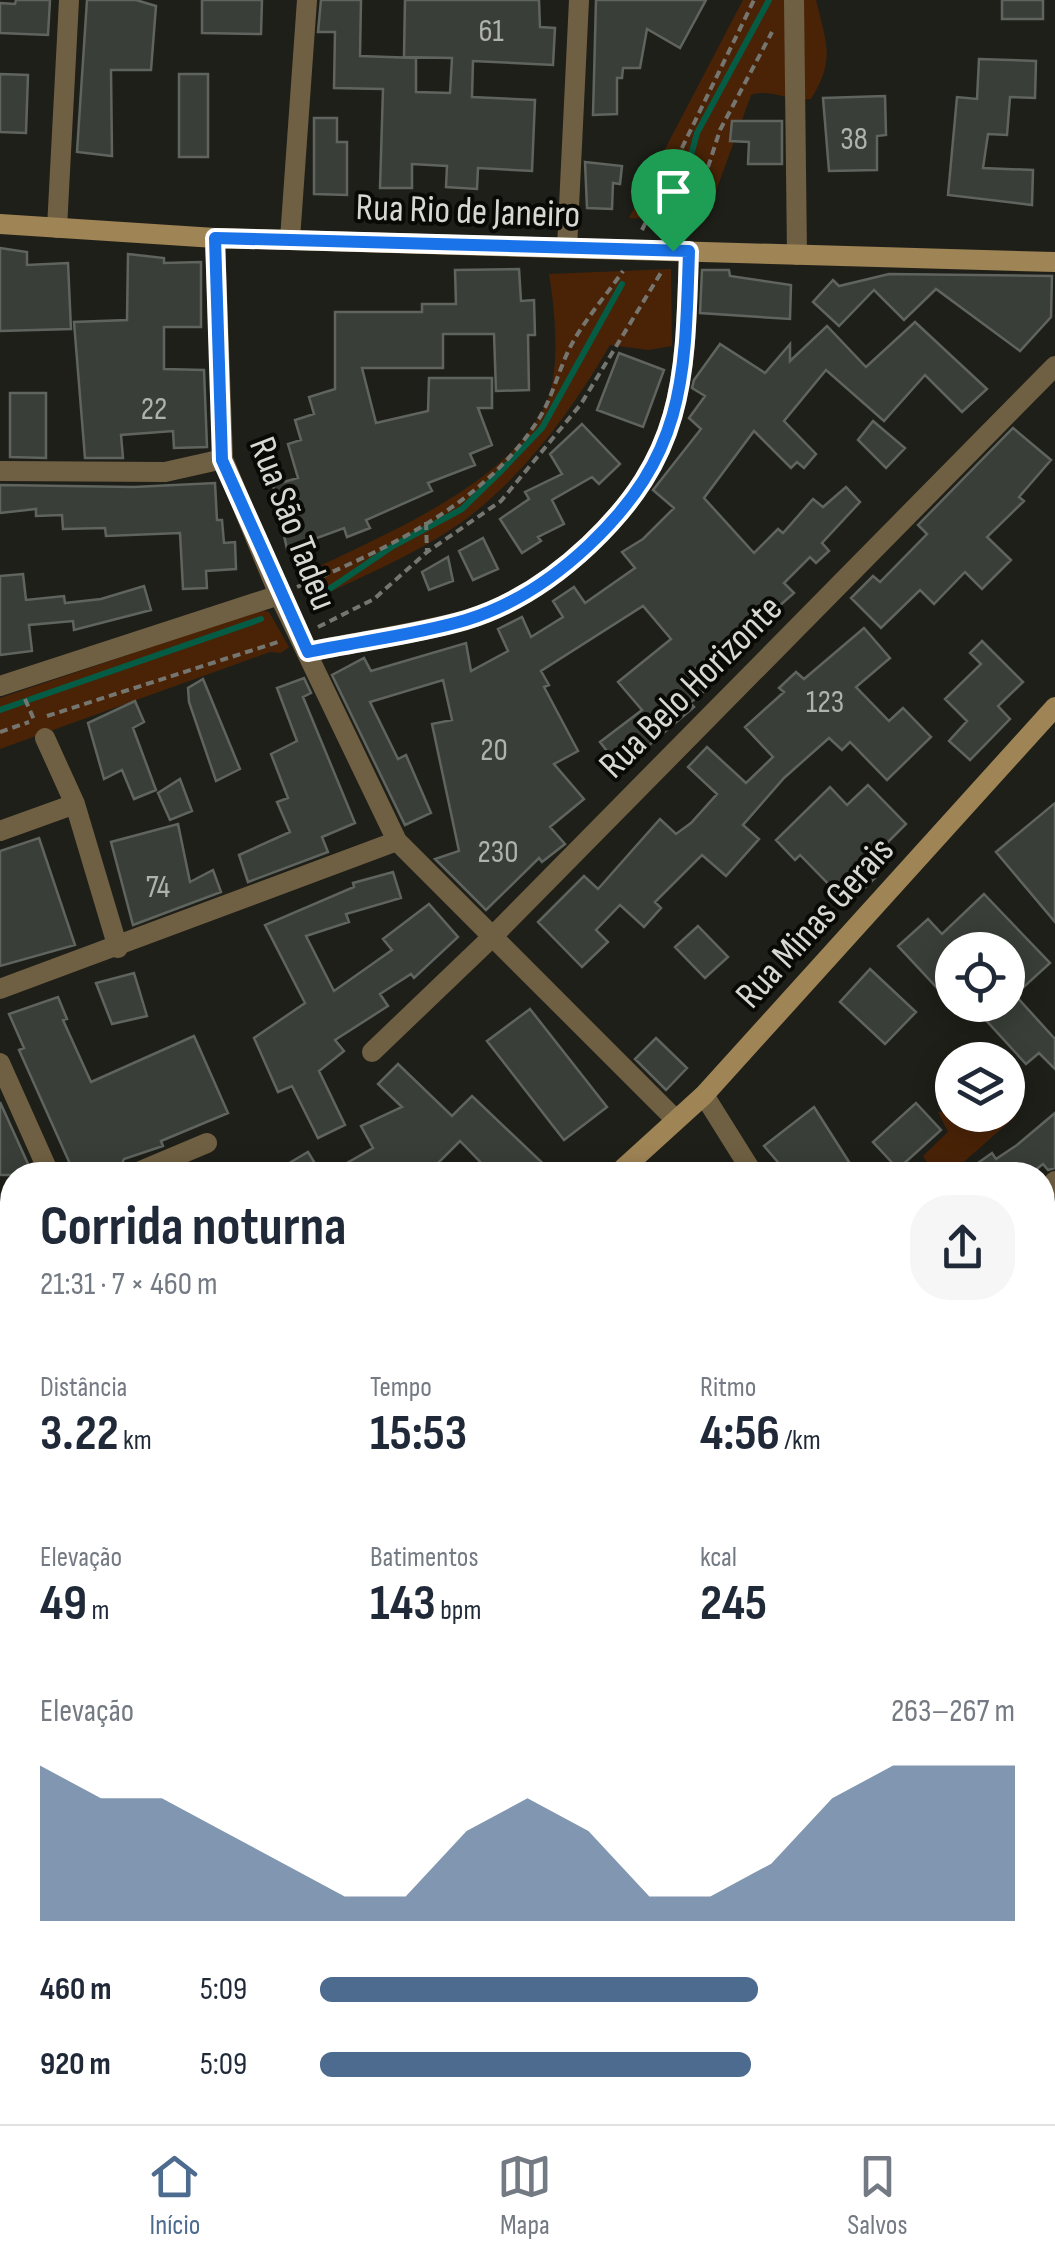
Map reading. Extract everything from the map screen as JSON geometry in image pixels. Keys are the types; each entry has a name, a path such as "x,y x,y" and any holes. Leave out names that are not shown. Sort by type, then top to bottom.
{"main road":[{"name":"Rua Rio de Janeiro","path":"0,224 215,238 1055,262"},
{"name":"Rua Minas Gerais","path":"629,1162 704,1095 1055,707"}],"street":[{"path":"58,228 70,0"},
{"path":"290,239 306,0"},
{"path":"567,248 579,0"},
{"path":"787,8 797,254"},
{"name":"Rua São Tadeu","path":"215,238 222,460 282,600 396,841 490,939 674,1118"},
{"path":"302,640 467,620 563,570 612,523 640,491 662,454 684,350 681,251"},
{"name":"Rua Belo Horizonte","path":"372,1052 490,939 1055,366"},
{"path":"0,470 165,472 222,460"},
{"path":"0,686 282,600"},
{"path":"45,738 75,804 118,948"},
{"path":"0,831 75,804"},
{"path":"0,989 396,841"},
{"path":"0,1063 44,1162"},
{"path":"704,1095 746,1162"},
{"path":"162,1162 207,1143"}],"path":[{"path":"632,250 754,0"},
{"path":"0,732 302,640 374,600 426,552 502,502 581,404 681,251 720,130 787,8"},
{"path":"282,600 367,558 476,490 541,416 574,339 623,271"},
{"path":"426,522 426,552"}],"shaded area":[{"path":"743,0 816,0 827,51 819,85 811,99 751,95 705,221 629,218"},
{"path":"671,269 672,346 649,350 610,345 548,437 491,499 434,540 315,599 304,574 439,506 503,460 528,434 546,404 554,375 555,322 549,274"},
{"path":"261,610 269,612 289,647 281,653 270,652 0,749 0,698"},
{"path":"948,1132 998,1132 964,1162 927,1162 923,1156"}],"building":[{"path":"16,0 50,0 48,35 0,33 0,3 15,4"},
{"path":"87,0 136,0 156,6 151,70 111,70 112,156 77,152"},
{"path":"202,0 262,0 261,34 202,33"},
{"path":"321,0 361,0 360,56 416,58 416,92 450,93 452,58 404,57 405,0 539,0 540,27 555,28 553,65 473,61 472,97 535,100 532,171 478,168 477,189 446,187 447,166 412,164 412,188 380,188 383,89 334,88 335,32 318,32"},
{"path":"596,0 706,0 680,48 647,29 640,68 623,68 622,78 617,78 617,114 593,115"},
{"path":"1002,0 1043,0 1043,19 1002,19"},
{"path":"979,59 1036,61 1035,98 1010,97 1007,135 988,134 983,168 1033,170 1032,205 948,195 957,97 977,99"},
{"path":"0,74 28,75 26,133 0,132"},
{"path":"179,74 208,74 208,157 179,157"},
{"path":"885,96 886,135 877,136 877,170 829,171 823,98"},
{"path":"314,118 337,118 337,142 347,142 347,195 314,194"},
{"path":"732,121 782,121 782,164 748,164 749,142 730,141"},
{"path":"585,162 622,166 620,184 613,183 612,209 587,208"},
{"path":"0,248 27,252 27,265 68,263 71,329 0,331"},
{"path":"128,254 164,258 164,263 201,262 201,327 164,327 164,369 204,370 207,447 174,448 173,431 121,435 123,458 85,458 74,322 127,320"},
{"path":"519,269 521,301 534,300 535,335 528,335 529,390 496,391 494,334 443,334 443,368 362,368 376,423 428,411 429,378 492,378 492,408 478,408 492,445 470,454 475,465 428,483 432,491 366,520 370,528 347,537 344,528 287,549 273,485 298,478 288,444 301,440 295,420 314,414 309,397 335,389 335,312 422,312 422,304 456,304 455,270"},
{"path":"702,270 729,270 730,276 791,285 790,319 700,313"},
{"path":"889,274 1052,276 1051,317 1020,351 936,289 904,320 874,290 839,326 813,302 833,280 839,286"},
{"path":"915,322 987,389 962,412 925,375 884,421 826,370 784,421 816,454 804,468 797,462 791,468 754,431 704,498 754,553 778,529 783,533 813,499 823,507 846,487 860,502 822,543 829,551 816,563 810,557 784,583 794,593 726,653 721,648 695,669 710,686 690,703 694,707 621,769 600,742 642,710 618,682 671,639 643,606 541,671 549,685 544,687 578,751 554,764 584,799 550,827 565,844 542,862 539,858 486,910 435,859 459,851 432,724 452,720 443,680 370,702 398,759 406,755 431,813 405,825 332,675 364,658 371,671 466,643 471,671 508,651 498,629 522,617 531,637 563,617 553,601 574,587 585,603 635,568 622,552 643,539 674,508 653,490 701,429 689,418 705,396 692,388 720,344 765,373 790,344 790,361 827,326 866,367"},
{"path":"619,353 664,370 643,427 597,410"},
{"path":"10,393 46,393 46,458 10,457"},
{"path":"873,421 905,448 886,468 858,440"},
{"path":"582,424 620,464 599,484 592,477 552,500 564,524 538,537 541,541 522,553 500,519 529,499 525,492 562,474 550,454"},
{"path":"1013,428 1051,460 1019,497 1024,501 987,537 1011,560 982,589 965,572 934,604 920,590 881,628 851,598 873,576 880,582 927,534 918,525"},
{"path":"215,483 217,520 222,520 224,543 235,542 236,569 206,571 207,588 183,589 180,533 106,536 105,528 63,529 62,515 36,516 36,509 0,513 0,485 134,487"},
{"path":"483,538 498,569 473,580 459,551"},
{"path":"448,557 453,581 429,590 422,572"},
{"path":"23,574 26,600 64,596 65,603 101,599 144,586 151,610 74,630 73,621 29,625 32,651 0,655 0,576"},
{"path":"864,628 890,658 856,687 889,721 903,708 931,737 887,780 850,742 842,750 829,738 784,778 743,825 759,839 726,876 702,855 655,902 661,908 644,927 620,905 596,930 608,942 582,967 538,922 584,876 598,889 660,819 676,834 691,823 717,794 688,767 707,747 746,783 773,757 745,727 784,692 779,688 796,672 804,679"},
{"path":"982,641 1023,682 998,706 1010,719 970,760 949,741 967,721 945,699 981,664 970,653"},
{"path":"304,678 311,693 303,697 355,823 322,837 328,852 248,882 239,855 290,832 277,802 288,798 271,754 297,741 277,688"},
{"path":"203,679 240,769 216,781 189,702 188,688"},
{"path":"135,701 144,722 133,728 156,790 134,799 122,770 104,779 88,723"},
{"path":"180,779 192,811 170,820 158,793"},
{"path":"868,785 906,824 863,867 875,878 848,904 800,855 795,860 776,840 830,787 847,805"},
{"path":"1055,803 1055,922 996,852"},
{"path":"178,824 190,882 213,870 221,892 133,925 111,842"},
{"path":"39,838 75,945 0,966 0,851"},
{"path":"393,872 401,898 346,914 349,922 306,936 334,991 392,950 383,939 429,904 458,937 414,978 411,974 380,994 388,1006 335,1040 344,1051 319,1071 345,1125 318,1138 292,1086 278,1092 254,1038 305,1003 265,925 354,887 353,883"},
{"path":"984,894 1020,932 944,932"},
{"path":"928,919 940,932 935,932 935,986 898,946"},
{"path":"698,926 728,957 705,978 675,947"},
{"path":"1025,937 1050,963 1025,986"},
{"path":"870,969 916,1012 885,1044 840,1002"},
{"path":"134,973 147,1016 112,1024 96,983"},
{"path":"58,997 67,1019 63,1020 91,1082 194,1036 228,1113 123,1162 69,1162 19,1050 24,1048 9,1014"},
{"path":"1025,1006 1055,1039 1055,1069 1039,1053 1026,1064 1025,1042 1006,1042 988,1022 1025,1022"},
{"path":"530,1009 607,1107 564,1140 487,1041"},
{"path":"656,1038 687,1068 666,1090 635,1059"},
{"path":"398,1064 452,1116 472,1096 541,1162 480,1162 460,1141 439,1162 349,1162 373,1148 361,1126 402,1107 378,1084"},
{"path":"0,1102 27,1162 0,1162"},
{"path":"916,1103 939,1132 906,1162 892,1162 873,1142"},
{"path":"814,1107 849,1162 778,1162 764,1146"},
{"path":"1055,1113 1055,1162 979,1162 992,1153 996,1159"},
{"path":"308,1152 314,1162 291,1162"}],"waterway":[{"path":"678,204 697,133 769,0"},
{"path":"316,598 393,546 462,509 501,471 542,428 622,284"},
{"path":"0,710 261,619"}],"route":[{"path":"215,238 673,251 689,251 688,306 678,393 662,454 640,491 612,523 563,570 516,599 467,620 308,652 279,595 222,460 215,238"}]}
